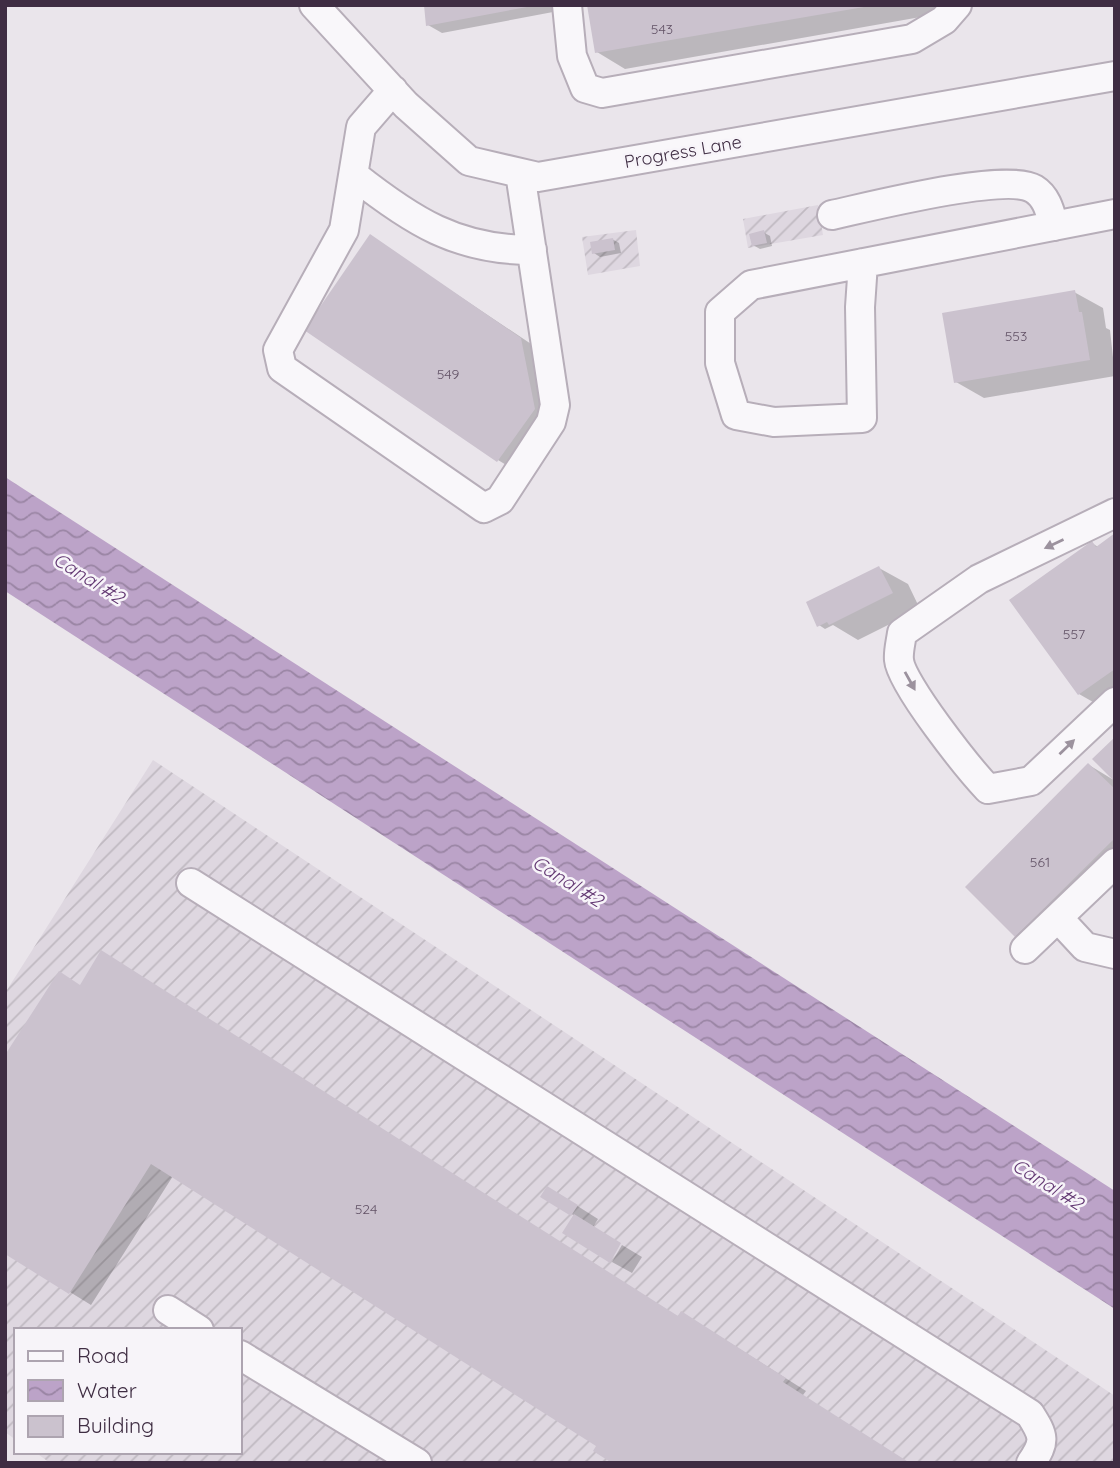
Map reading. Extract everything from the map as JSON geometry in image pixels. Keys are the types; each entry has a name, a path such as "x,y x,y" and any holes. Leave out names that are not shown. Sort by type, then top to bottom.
{"street":[{"name":"Progress Lane","path":"314,5 393,90 469,161 538,177 1115,75"},
{"path":"567,5 572,56 585,88 602,93 912,39 944,20 957,5"},
{"path":"393,90 361,127 344,230 278,350 282,368 484,508 500,500 551,422 555,405 520,173"},
{"path":"355,176 392,205 455,239 496,250 532,250"},
{"path":"832,215 985,185 1017,183 1034,189 1046,200 1054,226"},
{"path":"863,263 860,307 862,418 774,422 736,415 720,363 720,312 751,285 863,263 1115,214"},
{"path":"1115,513 979,579 902,633 899,662 964,764 988,789 1031,781 1115,702"},
{"path":"1025,950 1115,863"},
{"path":"191,883 1030,1415 1041,1432 1042,1447 1031,1463"},
{"path":"1059,919 1085,947 1115,954"},
{"path":"168,1310 196,1328"},
{"path":"242,1356 417,1463"}],"shaded area":[{"path":"818,205 823,235 748,248 743,219"},
{"path":"636,230 640,266 588,275 582,237"},
{"path":"153,760 1115,1396 1115,1463 50,1463 38,1454 242,1454 242,1328 14,1328 14,1439 5,1432 5,993"}],"water":[{"name":"Canal #2","path":"5,477 1115,1191 1115,1309 5,591"}],"building":[{"path":"424,5 527,5 527,7 426,26"},
{"path":"587,5 864,5 864,7 595,53"},
{"path":"764,230 767,243 752,246 749,234"},
{"path":"370,234 521,338 535,409 497,462 304,330"},
{"path":"613,238 615,250 592,254 590,242"},
{"path":"1075,290 1079,312 1082,312 1090,360 954,383 942,313"},
{"path":"1115,533 1115,669 1078,695 1009,600 1092,541 1096,547"},
{"path":"879,566 893,593 829,625 827,622 817,627 806,602"},
{"path":"1115,737 1115,782 1092,759"},
{"path":"1088,763 1115,789 1115,838 1015,937 965,887"},
{"path":"101,950 678,1316 681,1311 786,1378 783,1382 910,1463 612,1463 593,1451 596,1446 151,1164 69,1294 5,1254 5,1055 59,971 80,985"},
{"path":"547,1186 578,1205 571,1216 540,1197"},
{"path":"574,1214 621,1243 610,1263 562,1233"}]}
